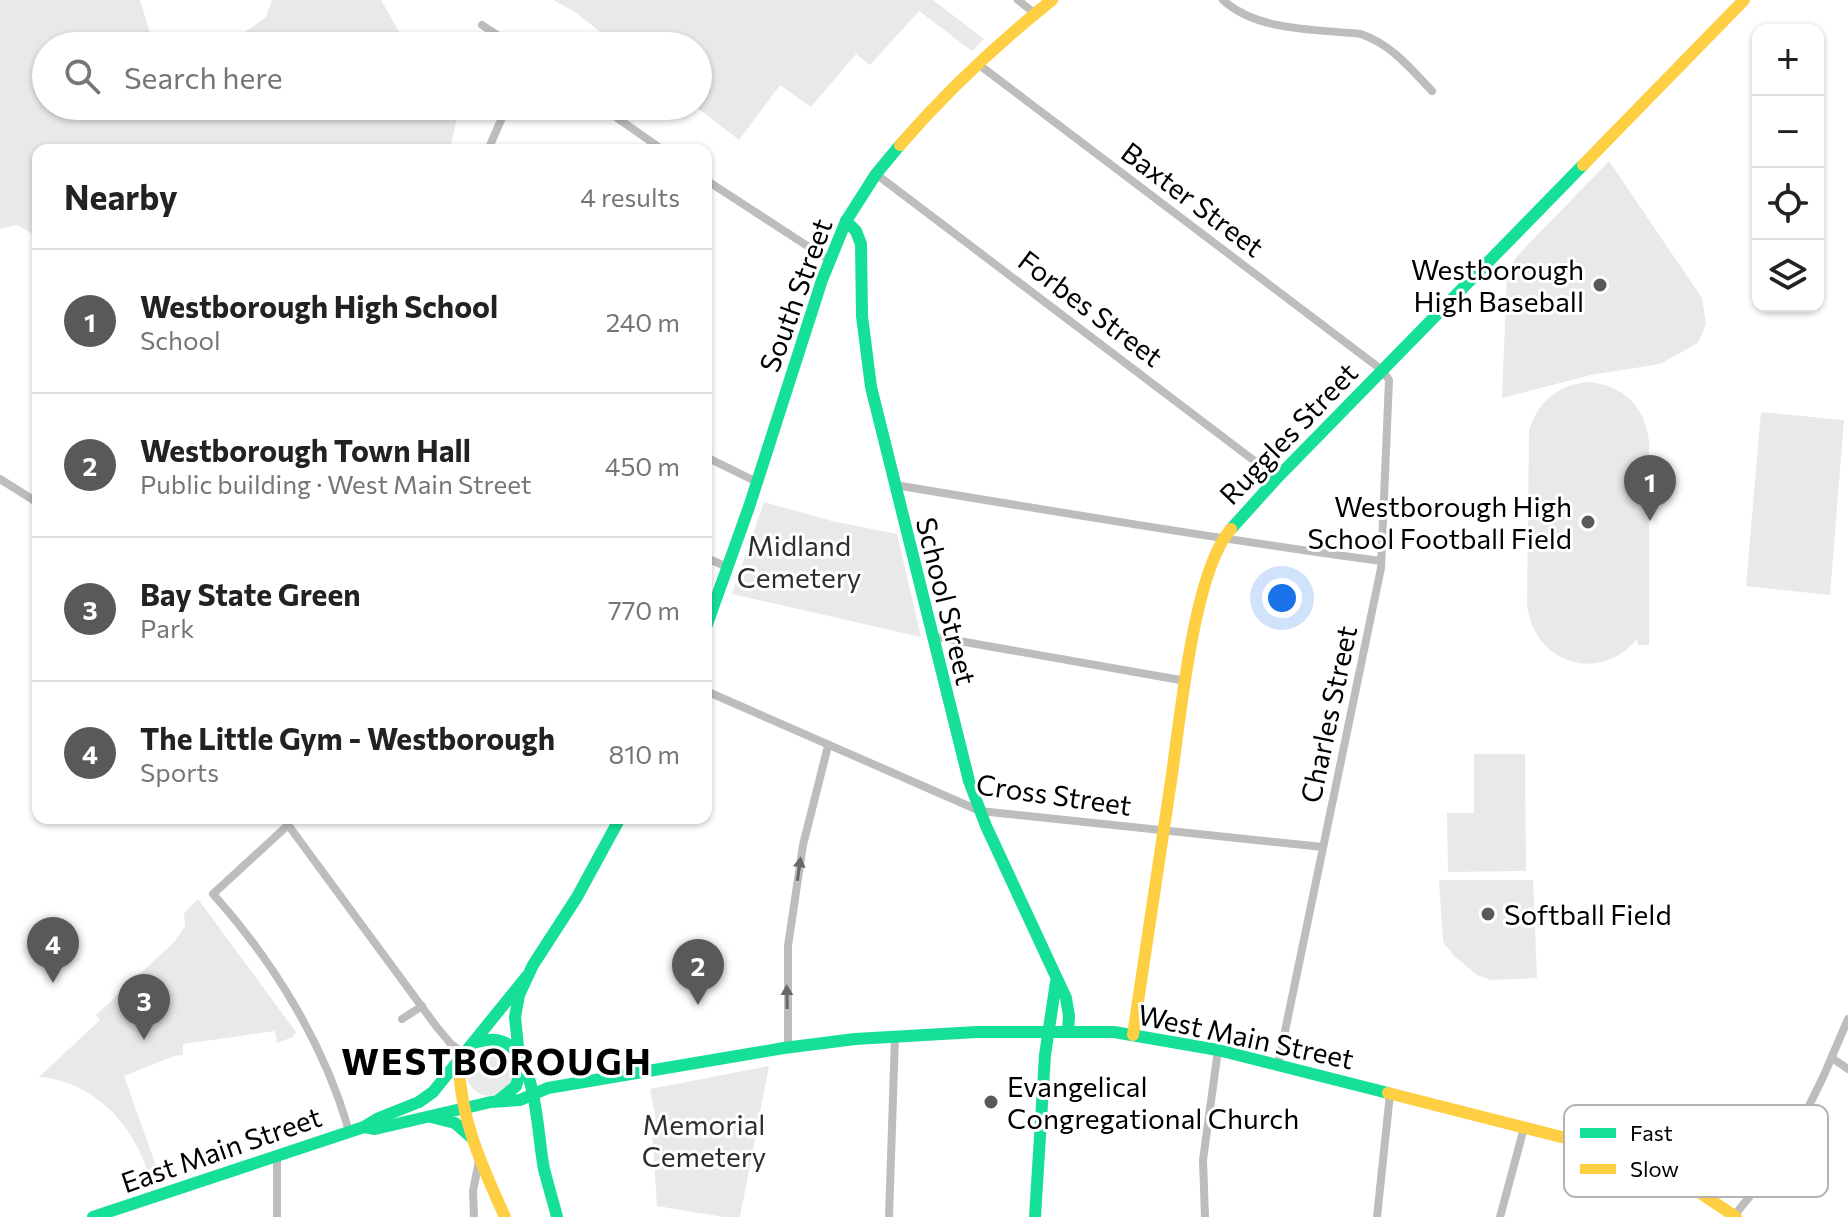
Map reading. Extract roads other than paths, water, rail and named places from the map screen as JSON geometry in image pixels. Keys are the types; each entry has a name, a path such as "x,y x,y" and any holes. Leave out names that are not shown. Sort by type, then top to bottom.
{"main road":[{"name":"South Street","path":"712,611 829,260 846,221 876,174 906,137 978,64 1052,0"},
{"name":"Ruggles Street","path":"1133,1035 1186,681 1205,580 1222,539 1277,478 1744,0"},
{"name":"School Street","path":"846,221 856,231 861,244 867,363 931,636 969,781 1056,980 1069,1001 1071,1014 1068,1031"},
{"path":"505,1217 472,1138 459,1077 461,1057 527,976 577,897 614,824"},
{"path":"461,1084 472,1098 493,1101 515,1089 520,1079 521,1060 515,1009 527,976"},
{"name":"School Street","path":"1035,1217 1041,1093 1054,1015 1056,980"},
{"name":"West Main Street","path":"493,1101 505,1103 527,1098 536,1092 788,1048 977,1032 1068,1031 1133,1035 1218,1050 1564,1138"},
{"path":"473,1043 493,1039 507,1045 521,1060 536,1092 545,1172 557,1217"},
{"name":"East Main Street","path":"364,1127 373,1119 408,1108 433,1092 461,1057"},
{"name":"East Main Street","path":"93,1217 117,1213 349,1131 364,1127 375,1129 493,1101"},
{"path":"431,1117 455,1123 472,1138"},
{"name":"West Main Street","path":"1708,1197 1735,1216"}],"street":[{"path":"1018,0 1034,13"},
{"path":"1223,0 1239,12 1266,23 1373,38 1394,52 1432,91"},
{"path":"482,25 493,32"},
{"name":"Baxter Street","path":"978,64 1382,370"},
{"path":"491,144 501,120"},
{"path":"620,120 654,144"},
{"name":"Forbes Street","path":"876,174 1277,478"},
{"path":"712,184 829,260"},
{"name":"Charles Street","path":"1278,1065 1381,561 1389,380 1382,370"},
{"path":"712,460 757,482"},
{"path":"0,479 32,499"},
{"path":"895,485 1222,539 1381,561"},
{"path":"712,560 728,567"},
{"path":"931,636 1186,681"},
{"name":"Cross Street","path":"712,694 980,811 1323,847"},
{"path":"788,1048 788,946 803,845 828,746"},
{"path":"283,824 213,894 258,951 303,1021 332,1078 349,1131"},
{"path":"286,824 461,1057"},
{"path":"402,1019 422,1006"},
{"path":"1809,1105 1848,1019"},
{"path":"889,1217 895,1037"},
{"path":"1205,1217 1203,1160 1218,1050"},
{"path":"1832,1058 1848,1069"},
{"path":"1377,1217 1390,1094"},
{"path":"1500,1217 1524,1128"},
{"path":"277,1154 277,1217"},
{"path":"474,1217 473,1191 479,1160"},
{"path":"1735,1216 1750,1197"}],"place":[{"name":"Westborough High Baseball","path":"1600,285"},
{"name":"Westborough High School","path":"1650,521"},
{"name":"Westborough High School Football Field","path":"1588,522"},
{"name":"Softball Field","path":"1488,914"},
{"name":"The Little Gym - Westborough","path":"53,983"},
{"name":"Westborough Town Hall","path":"698,1005"},
{"name":"Bay State Green","path":"144,1040"},
{"name":"Evangelical Congregational Church","path":"991,1102"}],"district":[{"name":"WESTBOROUGH","path":"497,1060"}],"park label":[{"name":"Midland Cemetery","path":"799,561"},
{"name":"Memorial Cemetery","path":"704,1140"}]}
